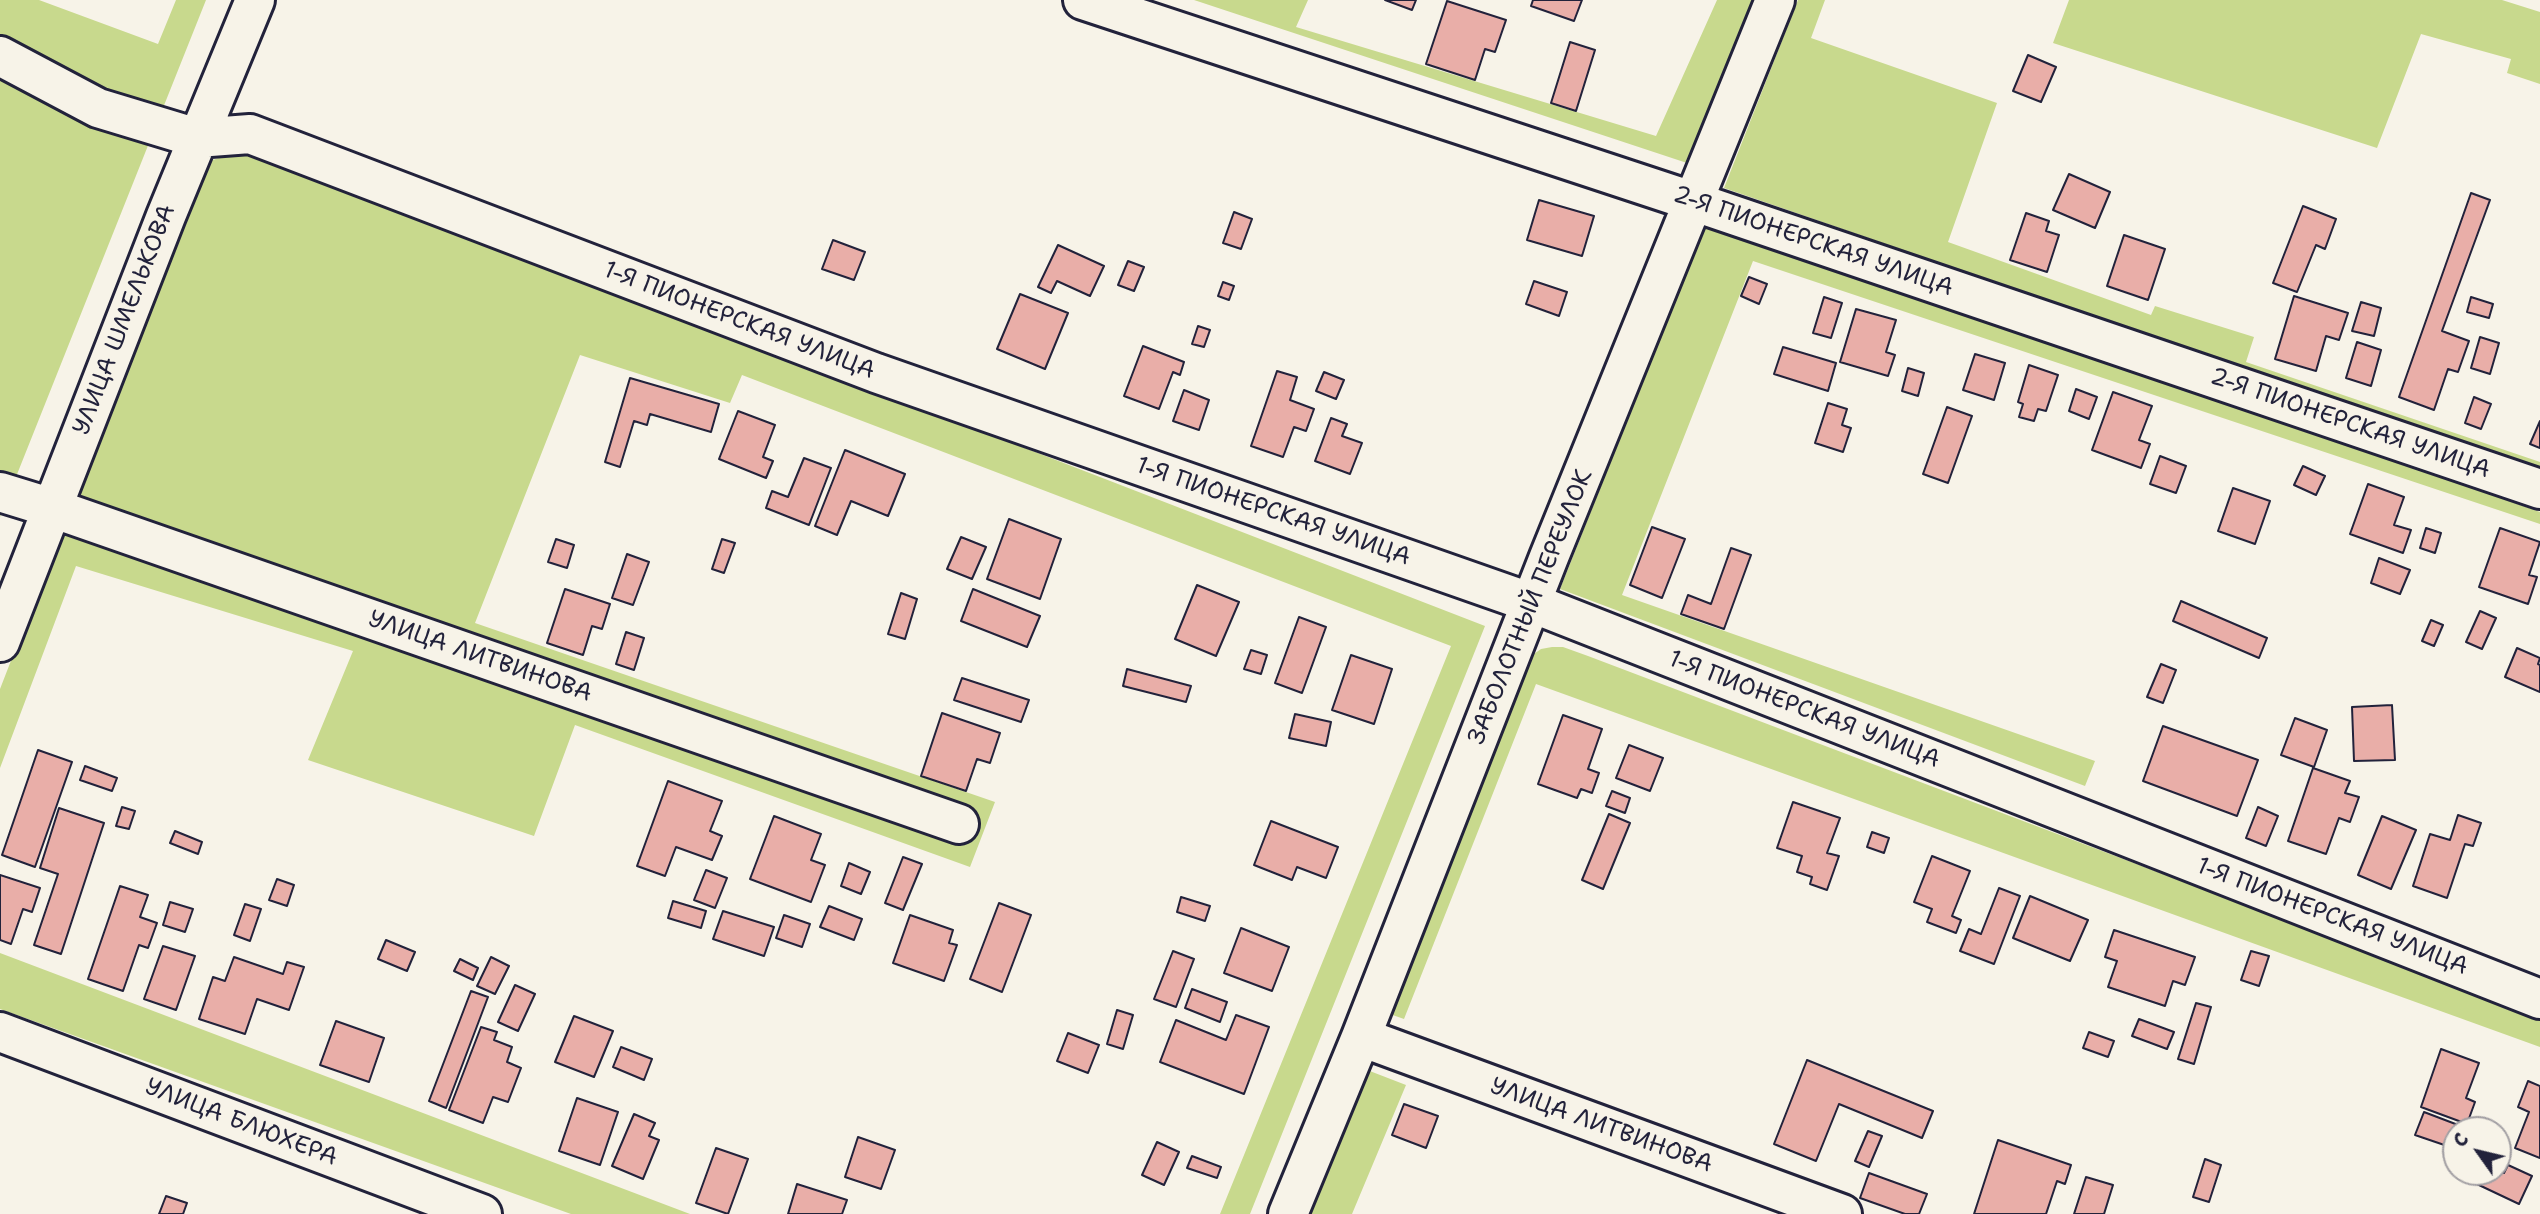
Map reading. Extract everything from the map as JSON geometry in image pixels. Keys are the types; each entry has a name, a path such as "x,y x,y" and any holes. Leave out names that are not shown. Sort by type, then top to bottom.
{"street":[{"name":"УЛИЦА ШМЕЛЬКОВА","path":"0,642 197,138 255,0"},
{"name":"2-Я ПИОНЕРСКАЯ УЛИЦА","path":"1083,0 1692,201 2540,489"},
{"name":"ЗАБОЛОТНЫЙ ПЕРЕУЛОК","path":"1288,1214 1361,1037 1692,201 1775,0"},
{"name":"1-Я ПИОНЕРСКАЯ УЛИЦА","path":"0,57 98,108 197,138 250,134 876,373 1532,603 2540,999"},
{"name":"УЛИЦА ЛИТВИНОВА","path":"0,492 959,824"},
{"name":"УЛИЦА БЛЮХЕРА","path":"0,1032 482,1214"},
{"name":"УЛИЦА ЛИТВИНОВА","path":"1361,1037 1842,1214"}],"green space":[{"path":"0,0 39,0 158,44 176,0 206,0 0,517"},
{"path":"1194,0 1308,0 1296,27 1656,136 1717,0 1753,0 1687,163"},
{"path":"1798,0 1825,0 1811,38 1997,103 1948,242 2151,315 2155,306 2254,337 2246,362 2540,462 2540,471 1724,188"},
{"path":"2069,0 2502,0 2540,12 2540,84 2507,73 2511,59 2421,34 2377,148 2053,43"},
{"path":"236,152 265,154 1485,626 1250,1214 1220,1214 1451,646 742,375 730,403 580,355 475,623 995,802 970,867 575,725 534,836 308,760 353,651 76,566 0,768 0,689 201,171 210,161"},
{"path":"1708,217 2540,512 2540,524 1753,261 1622,595 2095,761 2085,786 1560,589"},
{"path":"1563,647 1588,656 2540,1017 2540,1047 1536,684 1404,1019 1384,1012 1523,666 1541,649"},
{"path":"0,953 690,1214 571,1214 0,1009"},
{"path":"1362,1068 1406,1085 1352,1214 1301,1214"}],"building":[{"path":"1385,0 1416,0 1412,10"},
{"path":"1533,0 1582,0 1574,21 1531,6"},
{"path":"1447,1 1506,20 1495,52 1485,49 1475,80 1426,64"},
{"path":"1570,42 1595,50 1576,111 1551,103"},
{"path":"2028,55 2056,67 2041,102 2013,91"},
{"path":"2069,174 2110,192 2095,228 2053,210"},
{"path":"2471,193 2490,200 2442,331 2469,341 2458,372 2448,369 2434,410 2399,397"},
{"path":"1539,200 1594,216 1582,256 1527,240"},
{"path":"2303,206 2336,219 2325,249 2316,245 2297,292 2273,283"},
{"path":"1234,212 1252,219 1241,249 1223,243"},
{"path":"2026,213 2049,221 2046,231 2059,235 2047,272 2010,260"},
{"path":"2124,235 2165,249 2148,300 2107,286"},
{"path":"833,240 865,252 854,280 822,269"},
{"path":"1058,245 1104,266 1090,296 1057,281 1051,293 1038,287"},
{"path":"1128,261 1144,267 1134,291 1118,285"},
{"path":"1749,277 1767,284 1759,304 1741,296"},
{"path":"1534,281 1567,292 1559,316 1526,304"},
{"path":"1223,282 1234,286 1229,300 1218,296"},
{"path":"1020,294 1068,313 1045,369 997,349"},
{"path":"2294,296 2348,313 2339,340 2326,336 2316,371 2275,359"},
{"path":"1824,297 1842,303 1831,338 1813,333"},
{"path":"2471,297 2493,304 2489,318 2467,312"},
{"path":"2361,302 2381,308 2374,336 2352,331"},
{"path":"1856,309 1896,320 1886,352 1895,355 1888,376 1840,362"},
{"path":"1198,326 1210,330 1204,347 1192,344"},
{"path":"2480,337 2499,343 2490,374 2471,368"},
{"path":"2357,342 2381,350 2371,386 2346,378"},
{"path":"1143,346 1184,362 1180,375 1173,372 1159,409 1124,396"},
{"path":"1783,347 1836,363 1828,391 1774,374"},
{"path":"1975,354 2005,363 1994,400 1963,390"},
{"path":"2029,365 2058,375 2046,411 2038,409 2034,421 2019,417 2023,404 2018,402"},
{"path":"1908,368 1924,373 1918,396 1902,391"},
{"path":"1277,371 1297,377 1290,400 1314,409 1306,431 1294,427 1283,457 1251,446"},
{"path":"1324,372 1344,380 1336,399 1316,391"},
{"path":"630,378 719,404 711,432 650,414 647,425 634,421 620,467 605,462"},
{"path":"2076,389 2097,397 2089,419 2069,411"},
{"path":"1184,390 1209,400 1199,430 1173,421"},
{"path":"2113,392 2152,406 2139,440 2150,444 2141,468 2092,450"},
{"path":"2474,397 2491,404 2481,429 2465,423"},
{"path":"1828,403 1847,409 1842,425 1851,428 1843,452 1815,443"},
{"path":"1947,407 1972,416 1948,483 1923,474"},
{"path":"738,411 775,425 763,457 773,461 766,478 719,459"},
{"path":"1331,418 1347,424 1342,436 1362,443 1350,474 1315,461"},
{"path":"2540,421 2540,448 2530,444"},
{"path":"845,450 905,474 888,516 851,501 837,535 815,526"},
{"path":"2160,456 2186,466 2176,493 2150,484"},
{"path":"804,458 831,468 809,525 766,508 772,491 788,497"},
{"path":"2303,466 2325,476 2316,495 2294,485"},
{"path":"2368,484 2404,497 2394,525 2411,530 2403,553 2350,534"},
{"path":"2233,488 2270,501 2255,544 2218,531"},
{"path":"1009,519 1061,539 1040,599 987,579"},
{"path":"1652,527 1685,539 1662,598 1630,585"},
{"path":"2426,528 2441,533 2435,553 2420,548"},
{"path":"2500,528 2540,542 2529,575 2537,577 2528,604 2479,587"},
{"path":"961,537 986,547 972,579 947,569"},
{"path":"556,539 574,545 567,568 548,562"},
{"path":"722,539 735,543 724,573 712,569"},
{"path":"1731,548 1751,555 1724,629 1681,614 1688,595 1711,604"},
{"path":"627,554 649,562 633,605 612,598"},
{"path":"2379,558 2410,570 2400,594 2371,583"},
{"path":"1197,585 1239,602 1216,656 1175,639"},
{"path":"565,589 610,604 602,629 592,626 583,655 547,643"},
{"path":"973,589 1040,616 1027,647 961,621"},
{"path":"901,593 917,599 905,639 888,634"},
{"path":"2181,601 2267,638 2259,658 2173,621"},
{"path":"2480,611 2496,618 2482,649 2466,642"},
{"path":"1299,617 1326,627 1302,693 1275,683"},
{"path":"2431,620 2443,625 2434,646 2422,641"},
{"path":"626,632 644,638 634,670 616,664"},
{"path":"2517,648 2540,658 2540,692 2505,677"},
{"path":"1251,650 1267,655 1261,674 1244,669"},
{"path":"1351,655 1392,669 1374,724 1332,710"},
{"path":"2161,664 2176,670 2163,703 2147,697"},
{"path":"1127,669 1191,686 1186,702 1123,686"},
{"path":"962,678 1029,700 1021,722 954,700"},
{"path":"2392,705 2395,760 2354,761 2352,707"},
{"path":"942,713 1000,733 990,763 977,759 966,791 921,776"},
{"path":"1295,714 1331,722 1326,746 1289,738"},
{"path":"1563,715 1602,729 1588,769 1599,773 1592,793 1581,789 1577,798 1538,784"},
{"path":"2295,718 2327,730 2314,767 2281,755"},
{"path":"2163,726 2258,760 2237,816 2143,781"},
{"path":"1629,745 1663,758 1650,791 1616,778"},
{"path":"38,750 72,762 35,867 2,855"},
{"path":"85,766 117,778 112,791 80,780"},
{"path":"2313,768 2350,781 2345,793 2359,797 2350,822 2339,818 2326,854 2288,841"},
{"path":"668,781 722,801 710,831 722,836 712,860 676,847 665,876 637,866"},
{"path":"1612,791 1630,798 1625,813 1606,806"},
{"path":"1793,802 1840,818 1827,853 1839,856 1827,890 1810,884 1812,877 1797,872 1802,856 1777,848"},
{"path":"122,807 135,811 129,829 116,826"},
{"path":"2258,807 2278,816 2266,846 2246,838"},
{"path":"59,808 104,823 61,954 34,945 58,874 40,868"},
{"path":"1609,814 1630,823 1603,889 1582,880"},
{"path":"2458,815 2481,823 2473,846 2465,844 2447,898 2413,886 2430,834 2450,840"},
{"path":"774,816 821,834 811,860 825,865 811,902 750,879"},
{"path":"2382,816 2416,830 2391,889 2358,875"},
{"path":"1271,821 1338,847 1326,878 1297,867 1292,880 1254,865"},
{"path":"175,831 202,842 198,854 170,843"},
{"path":"1872,832 1889,838 1884,853 1867,847"},
{"path":"1932,856 1970,871 1952,916 1961,920 1956,933 1927,922 1932,909 1914,902"},
{"path":"903,857 922,864 903,910 885,903"},
{"path":"849,863 870,872 861,894 841,886"},
{"path":"706,870 727,878 715,908 694,900"},
{"path":"0,875 40,888 32,912 23,909 11,944 0,940"},
{"path":"277,879 294,885 287,906 269,900"},
{"path":"120,886 148,895 140,917 157,923 148,948 139,945 123,991 88,979"},
{"path":"1999,888 2020,896 1994,964 1960,951 1969,929 1981,934"},
{"path":"2030,896 2088,920 2070,961 2013,938"},
{"path":"1181,897 1210,906 1205,921 1177,912"},
{"path":"673,901 706,911 701,928 668,918"},
{"path":"170,902 193,909 185,932 163,925"},
{"path":"999,903 1031,915 1002,992 970,979"},
{"path":"245,904 261,909 250,941 234,935"},
{"path":"829,906 862,919 854,940 820,927"},
{"path":"723,911 774,927 764,956 713,939"},
{"path":"784,915 810,924 802,947 776,938"},
{"path":"910,915 953,930 949,943 957,945 944,981 893,963"},
{"path":"1241,928 1289,947 1272,991 1224,973"},
{"path":"2114,930 2195,957 2185,985 2173,981 2165,1006 2108,987 2117,961 2105,957"},
{"path":"386,940 415,952 407,971 378,959"},
{"path":"163,946 195,956 176,1010 144,999"},
{"path":"1173,951 1194,959 1176,1007 1154,999"},
{"path":"2251,951 2269,956 2259,986 2241,980"},
{"path":"234,957 283,974 287,962 304,967 289,1010 257,999 245,1034 199,1019 213,977 225,981"},
{"path":"491,957 509,966 495,994 477,986"},
{"path":"460,959 478,968 473,980 454,971"},
{"path":"515,985 535,994 518,1031 498,1022"},
{"path":"1192,989 1227,1002 1220,1022 1185,1008"},
{"path":"471,991 488,997 446,1108 429,1101"},
{"path":"2196,1003 2211,1007 2194,1064 2178,1059"},
{"path":"1117,1010 1133,1015 1123,1049 1107,1044"},
{"path":"1236,1015 1269,1027 1244,1094 1160,1062 1176,1020 1226,1040"},
{"path":"574,1016 613,1031 594,1077 555,1062"},
{"path":"2139,1019 2174,1032 2167,1049 2132,1036"},
{"path":"336,1021 384,1038 369,1082 320,1065"},
{"path":"481,1027 497,1032 494,1040 512,1047 507,1062 521,1068 508,1102 493,1097 483,1123 449,1110"},
{"path":"2089,1032 2114,1041 2108,1057 2083,1048"},
{"path":"1068,1033 1099,1045 1088,1073 1057,1061"},
{"path":"621,1047 652,1059 644,1080 613,1067"},
{"path":"2441,1049 2479,1063 2466,1098 2475,1102 2470,1116 2445,1116 2421,1107"},
{"path":"1807,1060 1933,1111 1922,1138 1839,1104 1816,1161 1774,1144"},
{"path":"2528,1081 2540,1086 2540,1158 2515,1148 2529,1112 2518,1107"},
{"path":"577,1098 618,1112 600,1165 559,1151"},
{"path":"1404,1104 1438,1116 1426,1148 1392,1135"},
{"path":"2424,1112 2442,1119 2442,1144 2415,1135"},
{"path":"634,1114 655,1123 649,1136 659,1140 643,1179 612,1166"},
{"path":"1868,1131 1882,1136 1869,1167 1855,1161"},
{"path":"858,1137 895,1150 881,1189 845,1177"},
{"path":"1998,1140 2071,1165 2065,1184 2057,1181 2046,1214 1974,1214"},
{"path":"1157,1142 1179,1152 1164,1185 1142,1175"},
{"path":"716,1148 748,1159 728,1214 696,1203"},
{"path":"1192,1156 1221,1167 1217,1178 1187,1168"},
{"path":"2205,1159 2221,1165 2209,1202 2193,1197"},
{"path":"2512,1167 2532,1176 2519,1204 2481,1186 2512,1186"},
{"path":"1869,1173 1927,1194 1919,1214 1905,1214 1860,1198"},
{"path":"2086,1177 2113,1185 2104,1214 2074,1214"},
{"path":"797,1184 847,1200 842,1214 788,1214"},
{"path":"166,1196 187,1203 183,1214 159,1214"}]}
